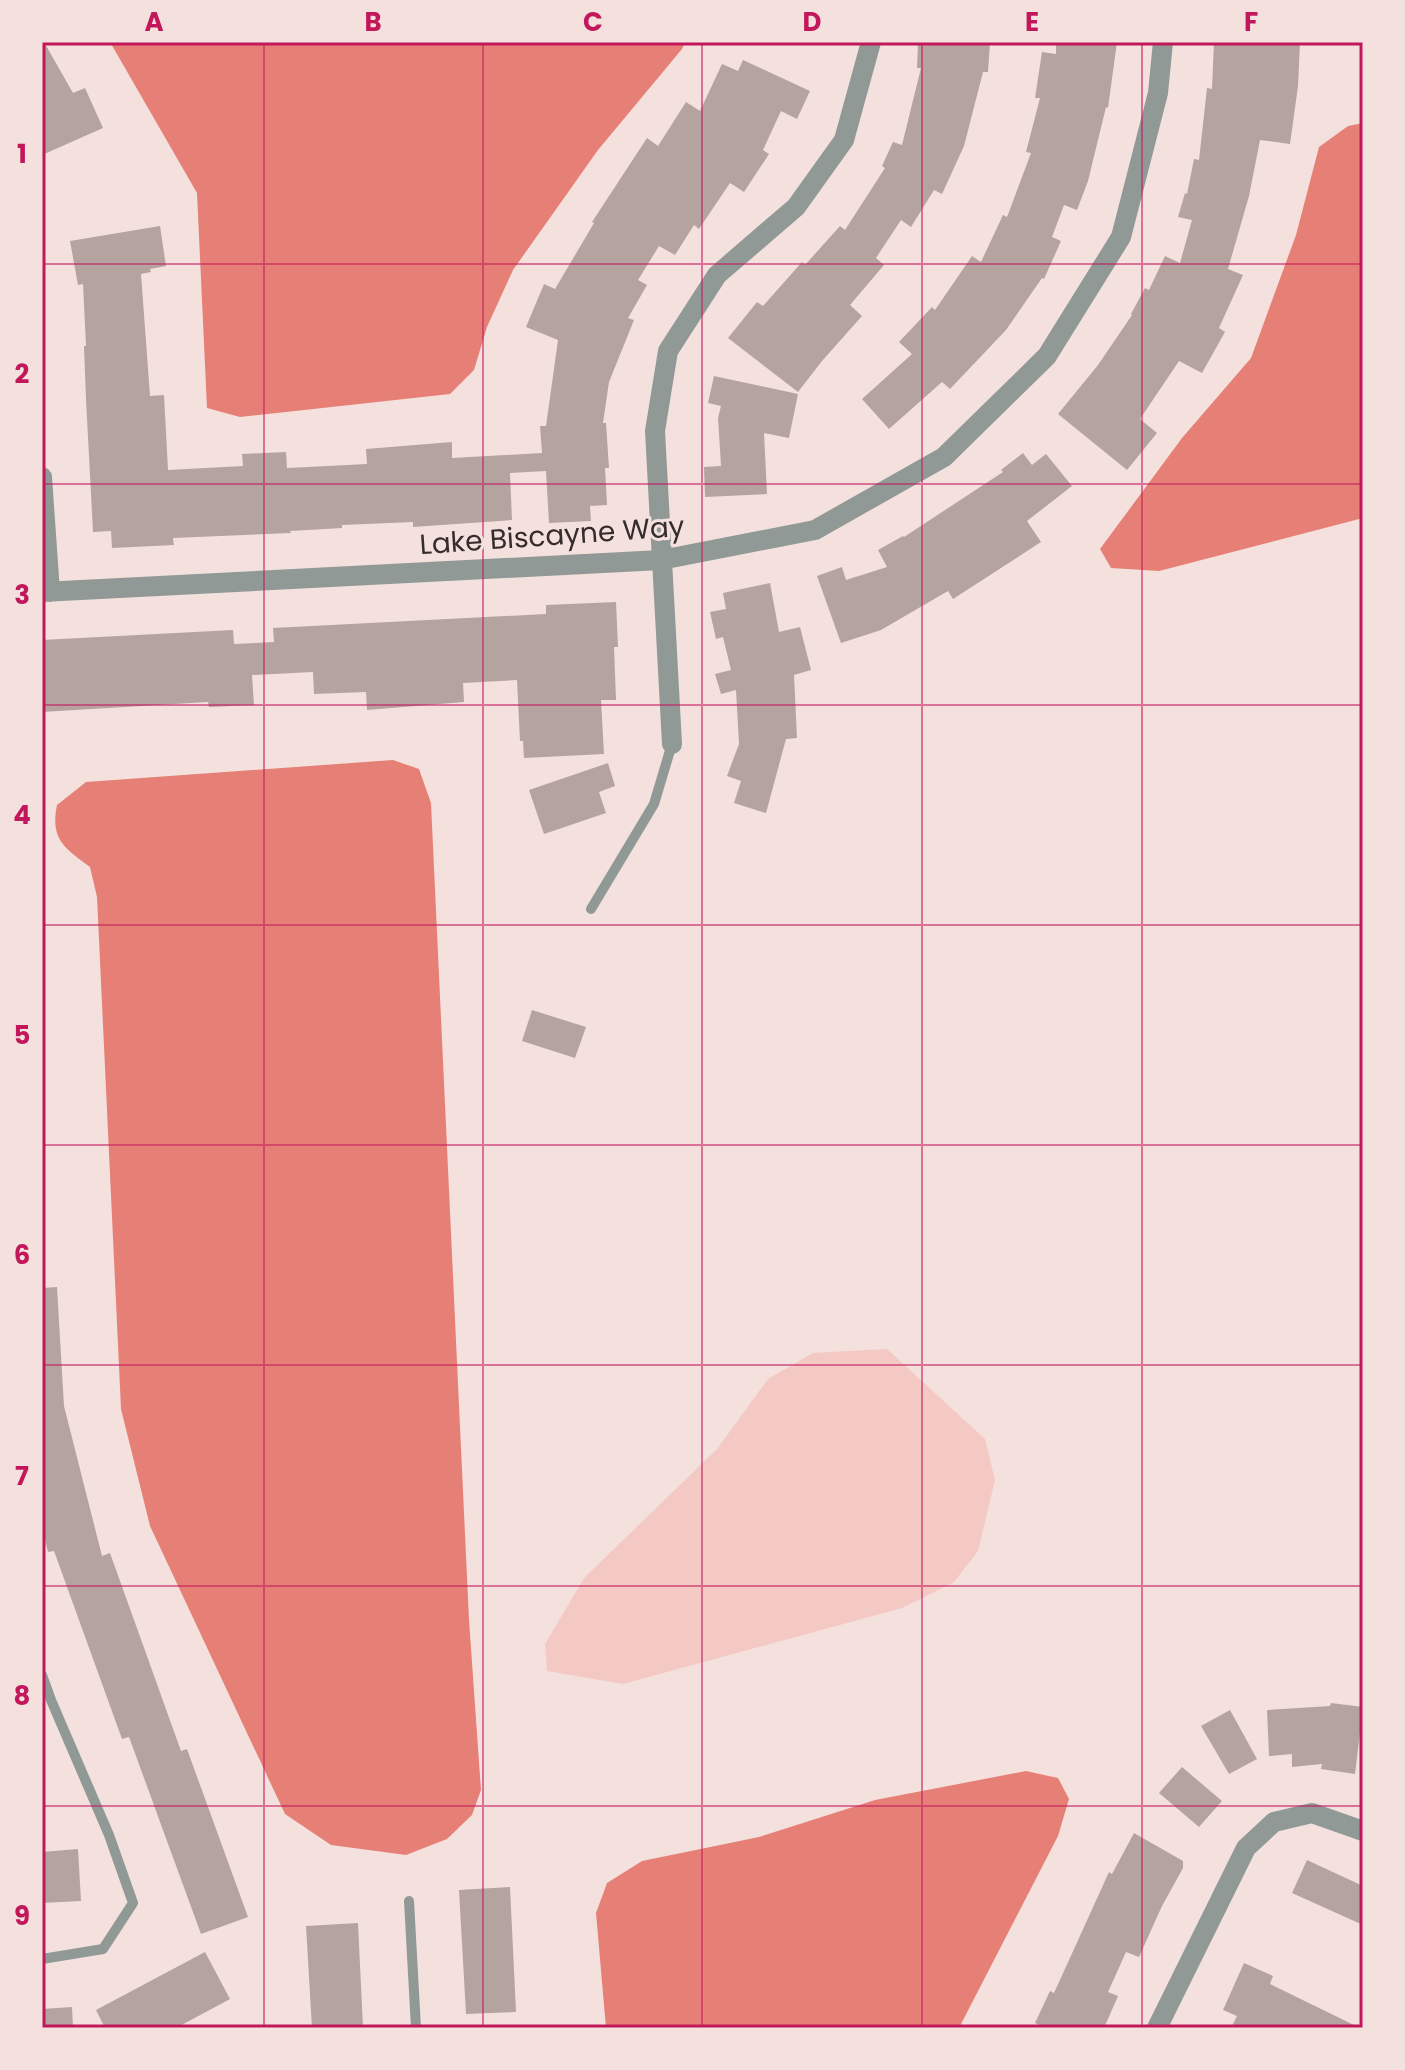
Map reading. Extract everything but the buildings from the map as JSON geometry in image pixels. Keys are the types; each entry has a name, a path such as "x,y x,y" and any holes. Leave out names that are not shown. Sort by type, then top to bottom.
{"street":[{"path":"672,744 655,431 668,351 717,275 796,207 844,140 871,42"},
{"name":"Lake Biscayne Way","path":"46,592 661,560 815,530 944,457 1047,356 1121,237 1158,93 1163,42"},
{"path":"42,477 46,592"},
{"path":"1157,2028 1246,1848 1274,1822 1312,1813 1363,1831"}],"lane":[{"path":"591,909 654,804 672,744"},
{"path":"42,1675 46,1701 109,1835 133,1903 103,1949 42,1959"},
{"path":"409,1901 416,2028"}],"shaded area":[{"path":"110,42 685,42 598,150 513,270 487,327 474,370 450,394 240,417 207,408 197,193"},
{"path":"1363,123 1363,518 1159,571 1111,568 1100,549 1182,438 1251,358 1296,235 1319,147 1348,126"},
{"path":"393,760 419,769 431,803 469,1620 481,1790 472,1815 447,1839 406,1855 331,1845 285,1814 150,1526 121,1409 97,897 90,867 61,842 55,817 57,805 86,782"},
{"path":"887,1349 985,1439 995,1480 978,1551 954,1582 902,1608 623,1684 547,1671 545,1644 584,1578 717,1449 768,1379 813,1353"},
{"path":"1026,1771 1058,1778 1069,1799 1058,1836 959,2028 606,2028 596,1913 607,1883 642,1861 759,1837 875,1800"}]}
